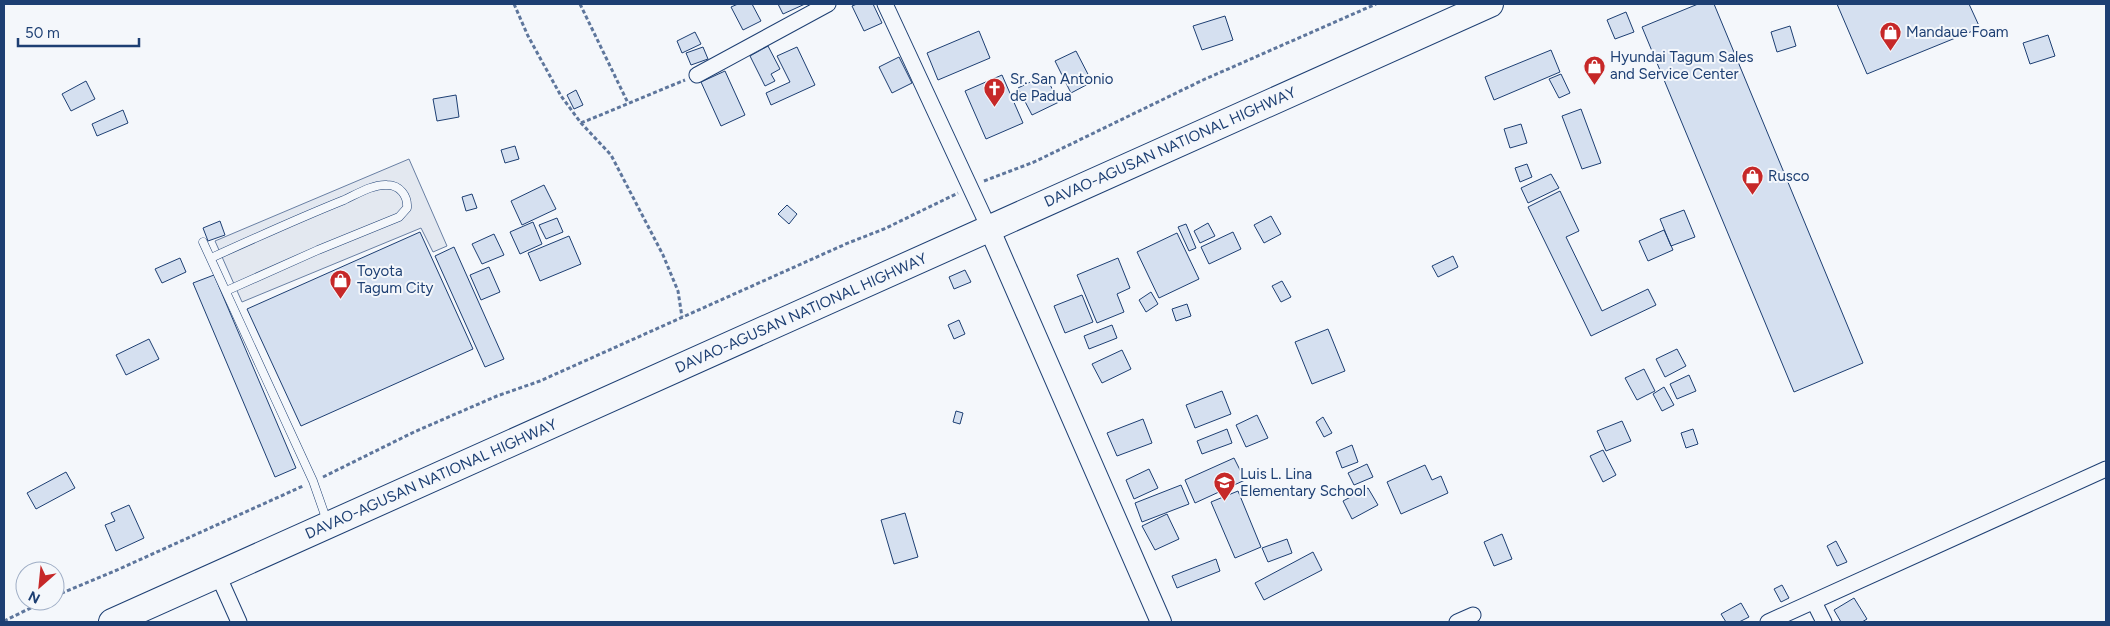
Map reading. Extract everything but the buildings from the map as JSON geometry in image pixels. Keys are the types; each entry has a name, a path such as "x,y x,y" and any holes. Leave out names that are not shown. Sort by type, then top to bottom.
{"highway":[{"name":"DAVAO-AGUSAN NATIONAL HIGHWAY","path":"112,622 1490,4"}],"street":[{"path":"697,75 828,4"},
{"path":"885,4 989,228 1161,622"},
{"path":"1768,622 2106,469"},
{"path":"218,575 238,622"},
{"path":"1814,602 1824,622"},
{"path":"1456,622 1473,615"}],"lane":[{"path":"211,258 380,185 394,186 401,190 405,196 407,208 399,217 318,250 226,291"},
{"path":"203,242 312,482 328,525"}],"path":[{"path":"514,4 528,36 561,96 581,123 611,155 663,255 678,291 682,317"},
{"path":"580,4 628,103"},
{"path":"65,592 144,559 385,448 414,432 497,396 540,381 848,243 884,229 953,197 970,186 1034,162 1165,97 1376,4"},
{"path":"581,123 697,75"},
{"path":"4,621 24,611"}],"shaded area":[{"path":"409,159 447,246 433,252 421,228 242,302 215,241"}],"place":[{"name":"Mandaue Foam","path":"1890,51"},
{"name":"Hyundai Tagum Sales and Service Center","path":"1594,85"},
{"name":"Sr. San Antonio de Padua","path":"994,107"},
{"name":"Rusco","path":"1752,195"},
{"name":"Toyota Tagum City","path":"341,299"},
{"name":"Luis L. Lina Elementary School","path":"1224,502"}]}
